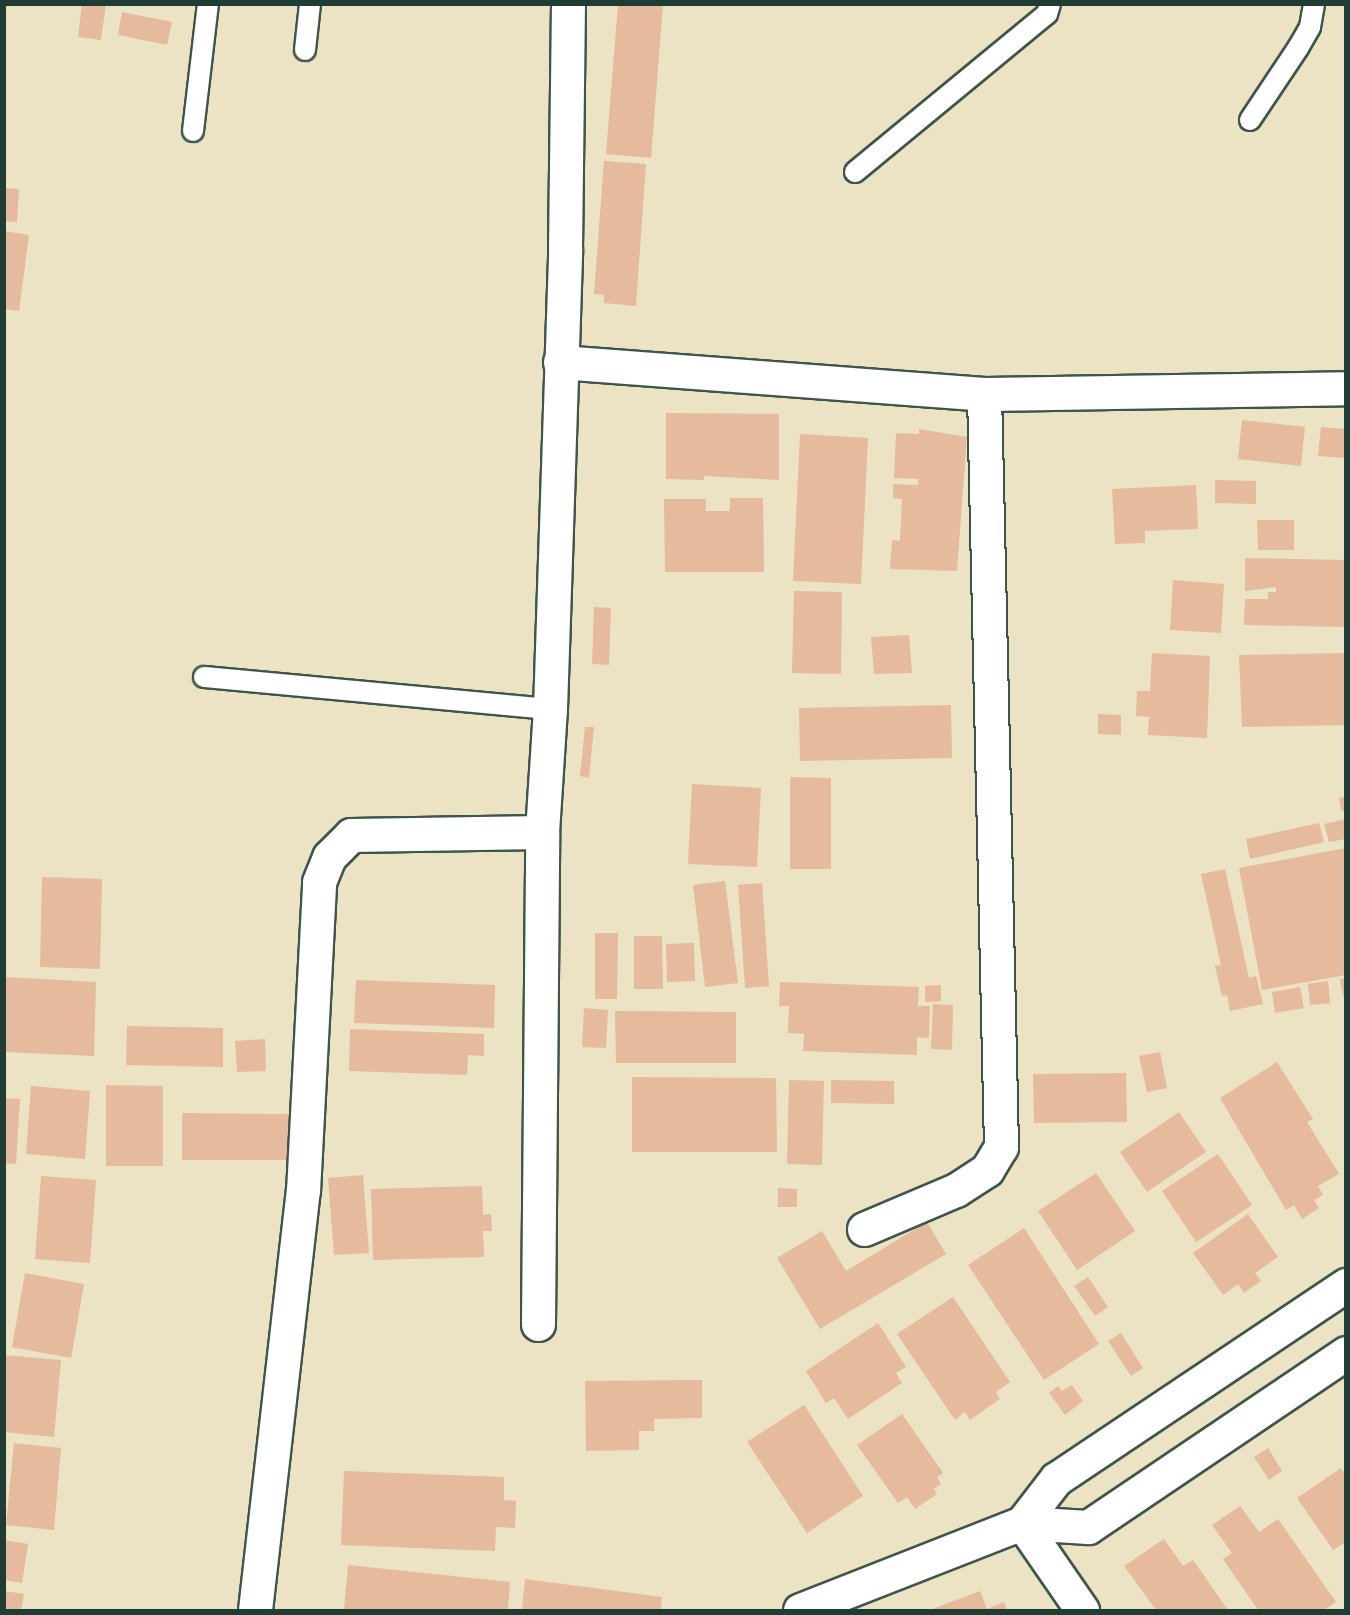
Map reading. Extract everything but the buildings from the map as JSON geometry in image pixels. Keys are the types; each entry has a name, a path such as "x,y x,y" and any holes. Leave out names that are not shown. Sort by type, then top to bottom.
{"street":[{"path":"538,1324 542,832 550,709 568,4"},
{"path":"560,362 984,394 1346,387"},
{"path":"864,1229 956,1190 987,1170 1001,1147 984,394"},
{"path":"255,1611 303,1191 319,882 329,857 351,835 542,832"},
{"path":"1022,1522 1056,1479 1346,1285"},
{"path":"800,1611 1022,1522 1088,1527 1346,1353"},
{"path":"1022,1522 1082,1611"}],"lane":[{"path":"193,130 208,4"},
{"path":"304,50 310,4"},
{"path":"855,172 1047,14 1050,4"},
{"path":"1250,120 1310,27 1314,4"},
{"path":"204,677 550,709"}]}
